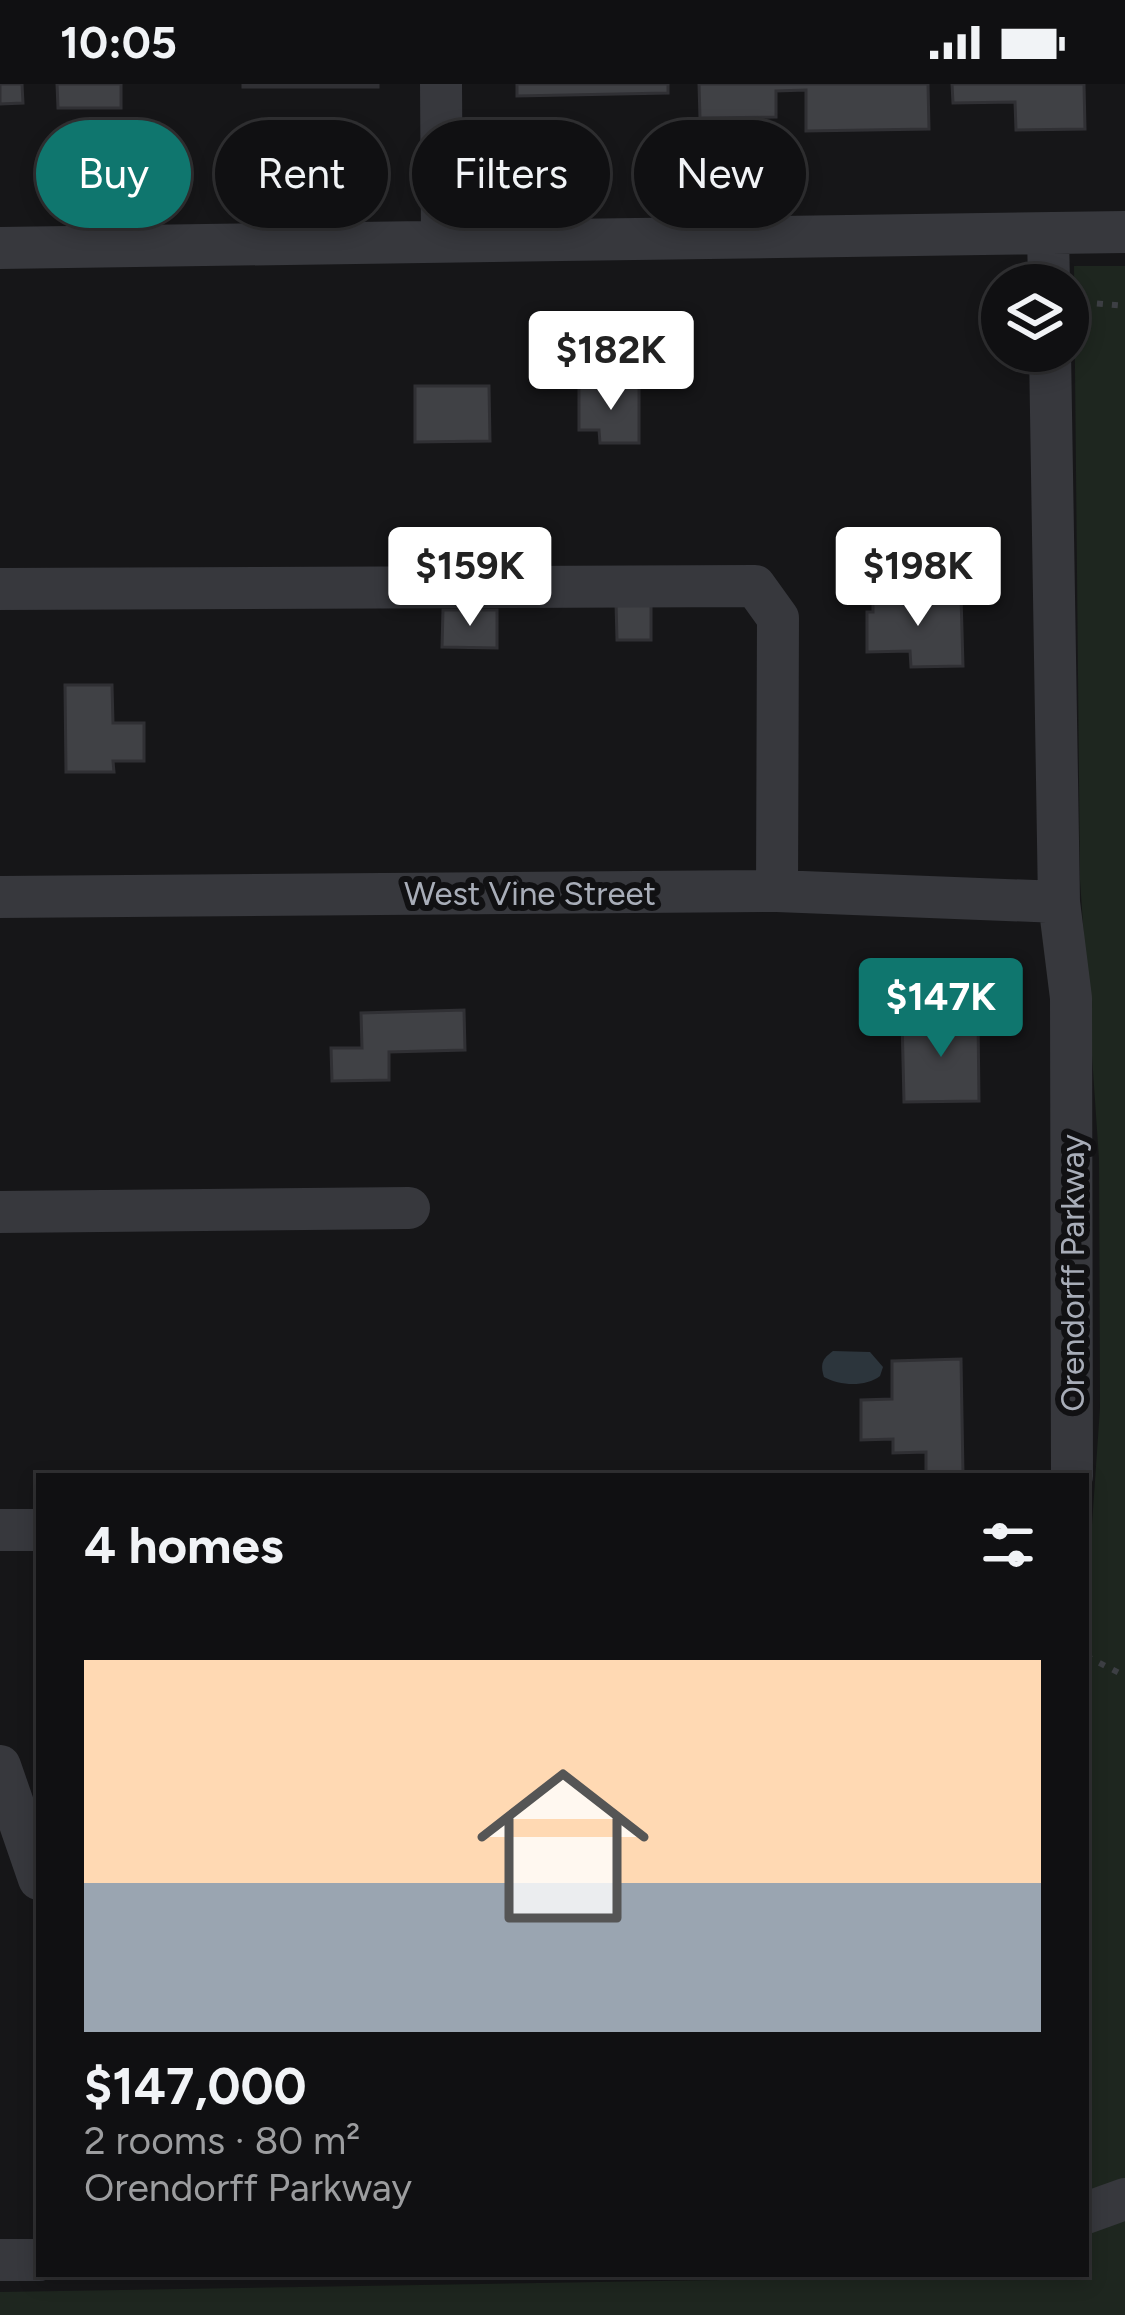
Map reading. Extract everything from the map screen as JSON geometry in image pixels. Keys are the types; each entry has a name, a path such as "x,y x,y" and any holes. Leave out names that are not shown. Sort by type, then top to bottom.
{"street":[{"path":"441,84 442,240"},
{"path":"0,248 1125,232"},
{"path":"1048,234 1056,264"},
{"name":"Orendorff Parkway","path":"1050,372 1059,902 1071,998 1072,1473"},
{"path":"0,589 755,586 778,618 777,891"},
{"name":"West Vine Street","path":"0,897 777,891 1059,902"},
{"path":"0,1212 410,1208"},
{"path":"0,1530 36,1530"},
{"path":"0,1766 20,1839 36,1874"},
{"path":"1089,2212 1125,2199"},
{"path":"0,2260 36,2260"}],"path":[{"path":"1089,298 1125,305"},
{"path":"1089,1658 1125,1676"}],"shaded area":[{"path":"1089,266 1125,266 1125,2315 0,2315 0,2292 1089,2277 1089,1568 1100,1408 1099,1159 1080,880 1075,372 1089,372"},
{"path":"833,1351 870,1352 883,1367 880,1376 853,1384 824,1377 823,1362"}],"building":[{"path":"0,84 22,84 23,103 0,104"},
{"path":"57,84 121,84 121,108 58,108"},
{"path":"378,84 378,87 243,87"},
{"path":"517,84 668,84 668,93 517,96"},
{"path":"699,84 928,84 929,129 806,131 806,90 776,91 776,117 700,118"},
{"path":"952,84 1084,84 1085,129 1016,130 1015,102 953,103"},
{"path":"415,386 489,386 490,441 415,442"},
{"path":"579,387 639,387 639,443 600,443 599,430 579,430"},
{"path":"961,595 963,666 911,667 910,651 867,652 867,612 873,612 873,596"},
{"path":"651,602 651,640 617,640 616,603"},
{"path":"443,610 497,610 497,648 442,647"},
{"path":"65,685 112,685 113,723 144,723 144,761 113,761 114,772 66,772"},
{"path":"464,1010 465,1050 389,1052 389,1080 332,1081 331,1048 362,1048 361,1013"},
{"path":"902,1018 978,1018 979,1101 904,1102"},
{"path":"961,1359 963,1473 926,1473 926,1452 893,1453 893,1439 861,1440 861,1400 892,1399 892,1361"}]}
